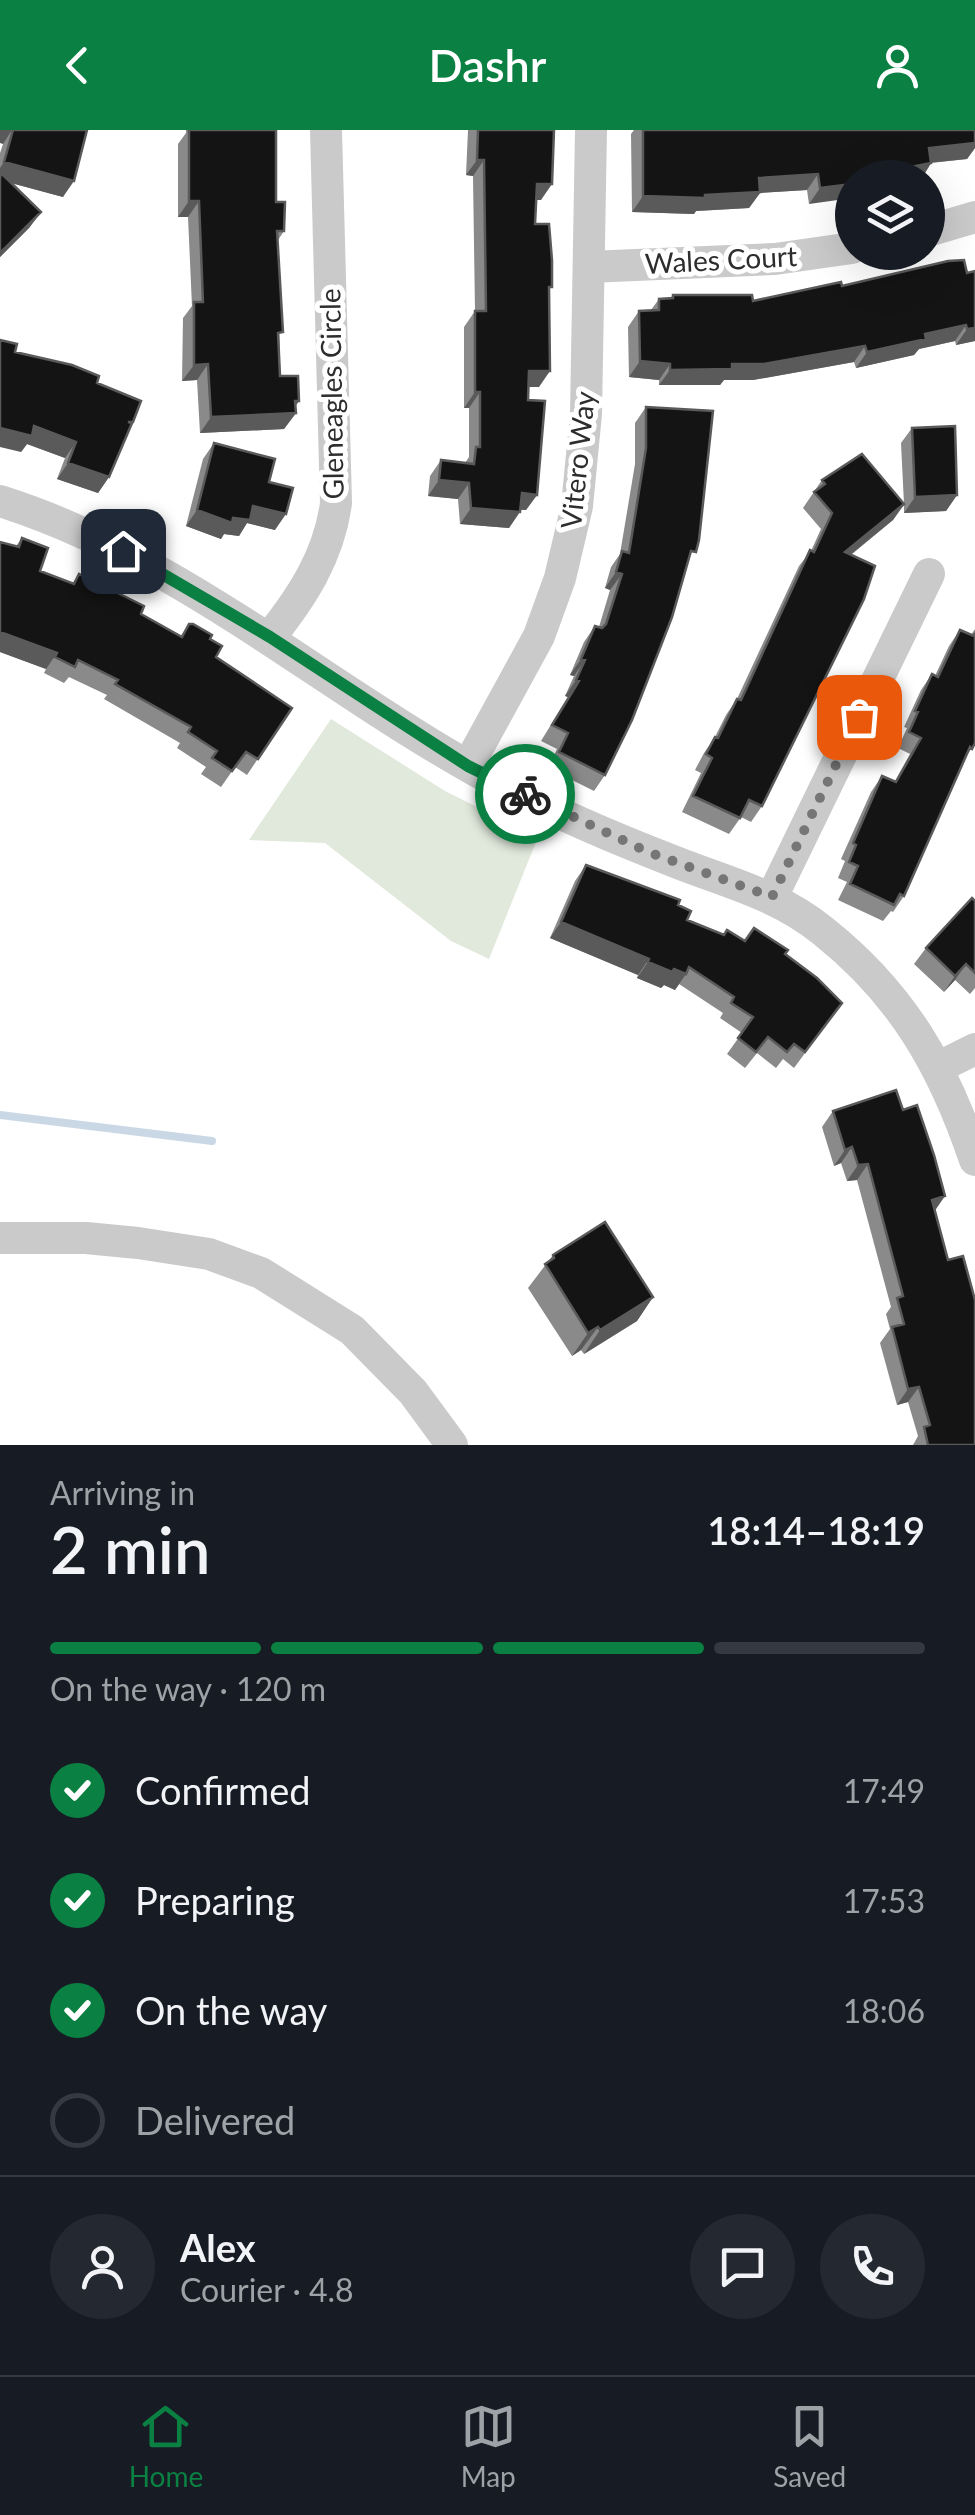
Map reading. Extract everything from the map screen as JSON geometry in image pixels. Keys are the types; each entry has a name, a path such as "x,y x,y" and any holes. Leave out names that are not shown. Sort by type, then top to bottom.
{"street":[{"name":"Gleneagles Circle","path":"270,637 312,577 327,544 336,504 326,130"},
{"name":"Vitero Way","path":"468,766 539,636 572,535 586,414 591,130"},
{"path":"945,226 975,217"},
{"name":"Wales Court","path":"590,267 759,260 835,250"},
{"path":"0,501 123,551 270,637 468,766 618,838 772,897 822,930 896,1002 939,1067 975,1160"},
{"path":"772,897 929,574"},
{"path":"939,1067 975,1049"},
{"path":"0,1238 86,1238 138,1244 209,1254 261,1273 352,1330 414,1392 452,1445"}],"shaded area":[{"path":"331,719 445,791 538,837 489,959 451,941 325,843 249,840"}],"building":[{"path":"13,130 87,130 74,181 4,162"},
{"path":"189,130 276,130 276,202 285,202 284,231 277,231 283,332 278,333 280,376 298,376 296,413 211,417 208,364 194,365 194,302 203,302 199,201 189,201"},
{"path":"478,130 554,130 552,184 537,184 535,224 549,224 550,371 529,371 528,400 545,401 537,495 522,493 520,512 471,508 469,483 439,480 441,460 474,464 476,447 480,447 475,311 486,311 484,160 477,160"},
{"path":"643,130 975,130 975,143 929,148 931,160 835,160 835,186 820,188 818,174 759,178 760,192 705,198 643,196"},
{"path":"1,173 41,212 0,253 0,178"},
{"path":"964,260 967,273 975,271 975,328 967,329 966,325 925,334 926,339 867,352 865,346 764,364 732,364 732,369 670,370 670,364 640,361 639,311 659,310 659,299 673,295 752,295 753,301 910,270 945,270 948,261"},
{"path":"0,340 17,344 15,352 72,365 99,376 97,383 141,401 133,422 128,422 132,423 109,477 68,463 76,442 34,426 32,436 0,428"},
{"path":"646,407 713,411 699,540 696,552 691,551 672,617 632,720 605,775 559,752 568,733 552,725 579,681 576,680 585,660 581,659 595,626 602,628 606,624 622,574 616,572 622,551 629,553 646,448"},
{"path":"955,426 957,495 915,497 912,428"},
{"path":"214,443 275,459 269,482 293,488 286,514 253,506 250,520 233,518 232,523 197,510"},
{"path":"862,454 904,504 845,552 875,566 864,599 762,806 749,800 740,818 693,796 712,758 706,754 737,699 741,700 810,550 814,552 832,513 814,492 825,484 822,480"},
{"path":"22,538 48,548 40,571 74,584 79,574 144,606 141,614 182,637 189,624 212,635 210,639 222,646 216,657 292,708 258,759 246,752 232,771 212,758 217,751 188,732 191,727 115,684 118,680 78,660 75,667 55,657 57,653 0,632 0,542 19,547"},
{"path":"960,630 974,636 975,633 975,743 904,896 900,894 894,905 850,884 858,866 849,862 856,845 853,843 882,776 896,782 921,738 909,732 918,712 915,711 932,674 938,677"},
{"path":"586,865 680,900 678,905 691,911 687,920 724,935 727,930 745,941 754,928 788,950 785,954 842,1003 805,1052 794,1044 787,1052 768,1037 756,1052 738,1038 753,1017 731,1003 734,997 689,967 686,974 674,969 672,972 561,922"},
{"path":"972,898 975,973 966,964 955,976 926,948"},
{"path":"896,1090 903,1110 917,1105 945,1196 932,1200 948,1260 963,1256 975,1300 975,1445 928,1445 924,1427 930,1425 919,1387 908,1389 892,1327 904,1324 897,1298 903,1296 868,1164 858,1165 852,1147 845,1150 833,1111"},
{"path":"605,1222 653,1297 600,1330 598,1327 588,1333 545,1264"}],"waterway":[{"path":"0,1115 212,1141"}],"way so far":[{"path":"525,794 648,852 772,897 859,717"}],"route":[{"path":"123,551 270,637 468,766 525,794"}]}
